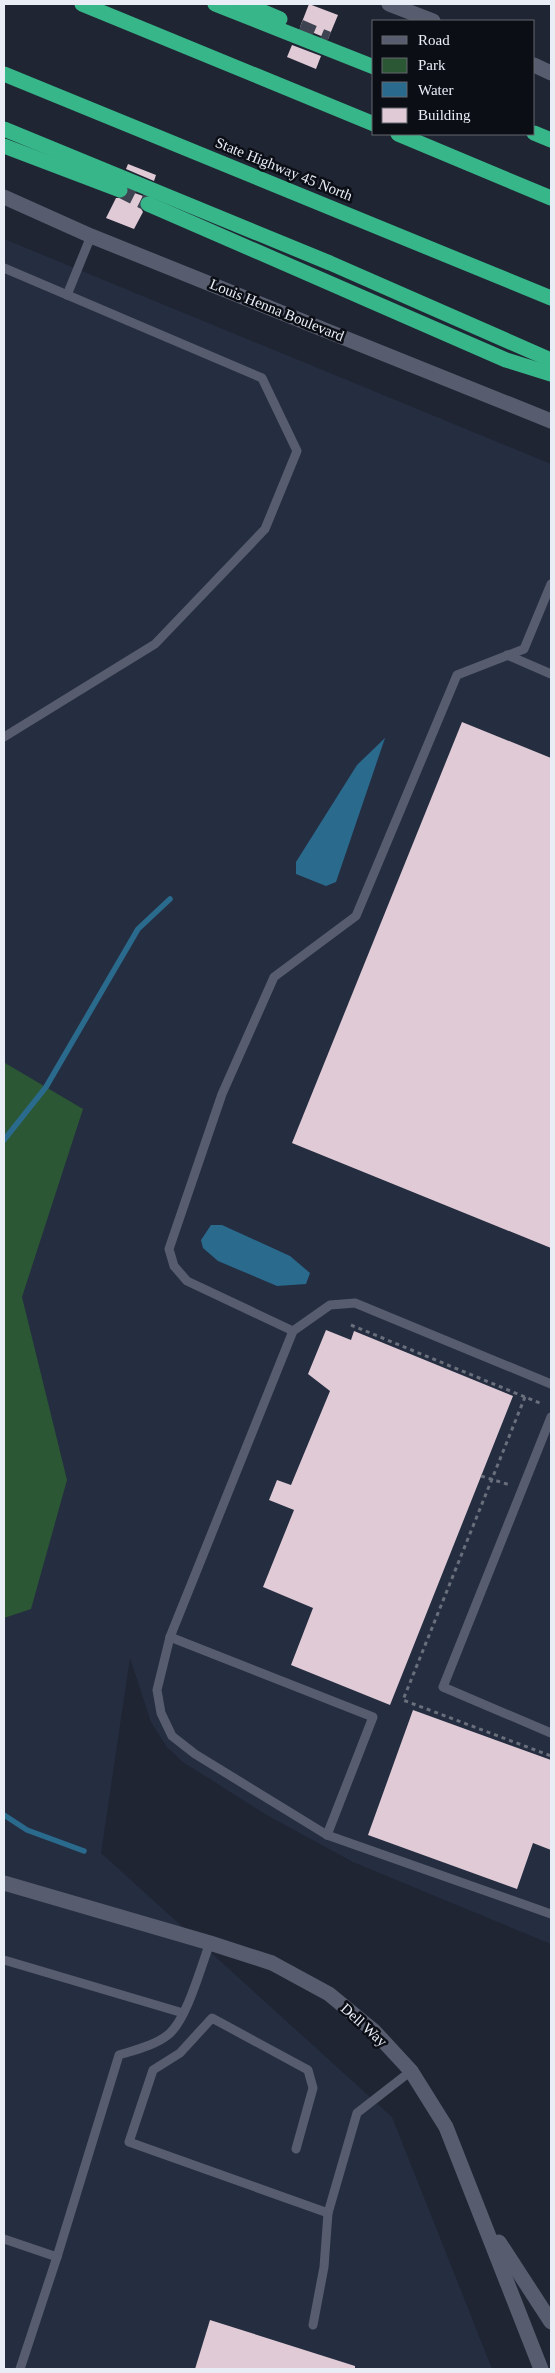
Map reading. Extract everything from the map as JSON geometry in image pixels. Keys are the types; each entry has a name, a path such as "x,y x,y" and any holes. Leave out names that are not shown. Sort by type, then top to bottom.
{"highway":[{"path":"82,4 372,123"},
{"path":"215,4 372,66"},
{"path":"245,4 300,27"},
{"path":"328,39 372,57"},
{"name":"State Highway 45 North","path":"4,74 551,298"},
{"path":"535,124 551,131"},
{"path":"4,129 330,263 551,360"},
{"path":"535,133 551,140"},
{"path":"400,135 551,198"},
{"path":"4,146 120,190"},
{"path":"148,204 506,360 551,374"}],"street":[{"path":"389,4 430,20"},
{"path":"535,65 551,73"},
{"name":"Louis Henna Boulevard","path":"4,197 91,236 551,421"},
{"name":"Dell Way","path":"4,1883 210,1943 272,1964 329,1994 374,2031 410,2071 446,2127 541,2369"},
{"path":"482,2215 551,2322"}],"lane":[{"path":"67,295 91,236"},
{"path":"4,268 262,378 296,451 265,529 155,644 4,737"},
{"path":"293,1331 187,1281 174,1266 169,1249 222,1094 274,977 356,916 457,675 524,649 551,584"},
{"path":"507,655 551,674"},
{"path":"551,1384 355,1303 330,1305 293,1331 170,1637 157,1690 161,1713 172,1736 195,1754 328,1835 551,1914"},
{"path":"551,1417 547,1439 443,1687 551,1733"},
{"path":"170,1637 373,1717 328,1835"},
{"path":"20,2369 57,2257 119,2056 151,2044 170,2034 183,2013 210,1943"},
{"path":"4,1960 183,2013"},
{"path":"296,2149 313,2088 308,2070 212,2018 180,2053 153,2070 129,2142 328,2213"},
{"path":"313,2325 324,2267 328,2213 357,2113 410,2071"},
{"path":"4,2240 57,2257"}],"path":[{"path":"352,1325 542,1404"},
{"path":"481,1476 510,1485"}],"shaded area":[{"path":"4,239 551,464 551,1944 353,1862 265,1814 183,1762 167,1747 151,1722 130,1658 101,1853 392,2117 492,2369 4,2369"}],"green space":[{"path":"5,1063 83,1109 22,1297 67,1480 31,1609 4,1618"}],"water":[{"path":"385,738 336,882 326,886 296,874 296,862 357,765"},
{"path":"211,1225 222,1225 290,1256 310,1273 306,1284 277,1286 218,1261 203,1248 201,1240"}],"building":[{"path":"309,4 338,15 328,39 300,27"},
{"path":"292,45 321,56 316,69 287,57"},
{"path":"128,164 156,175 154,181 126,169"},
{"path":"129,191 143,196 139,205 143,212 134,229 106,218 116,198 126,198"},
{"path":"462,722 551,758 551,1248 292,1143"},
{"path":"326,1330 351,1340 354,1331 513,1396 390,1705 291,1665 313,1608 263,1587 294,1510 269,1500 277,1480 291,1485 330,1391 308,1374"},
{"path":"413,1710 551,1760 551,1850 533,1843 517,1889 368,1835"},
{"path":"210,2320 355,2366 355,2369 195,2369"}],"waterway":[{"path":"4,1140 46,1087 138,929 170,899"},
{"path":"4,1815 27,1830 84,1851"}],"tunnel":[{"path":"300,27 328,39"},
{"path":"120,190 148,204"}]}
